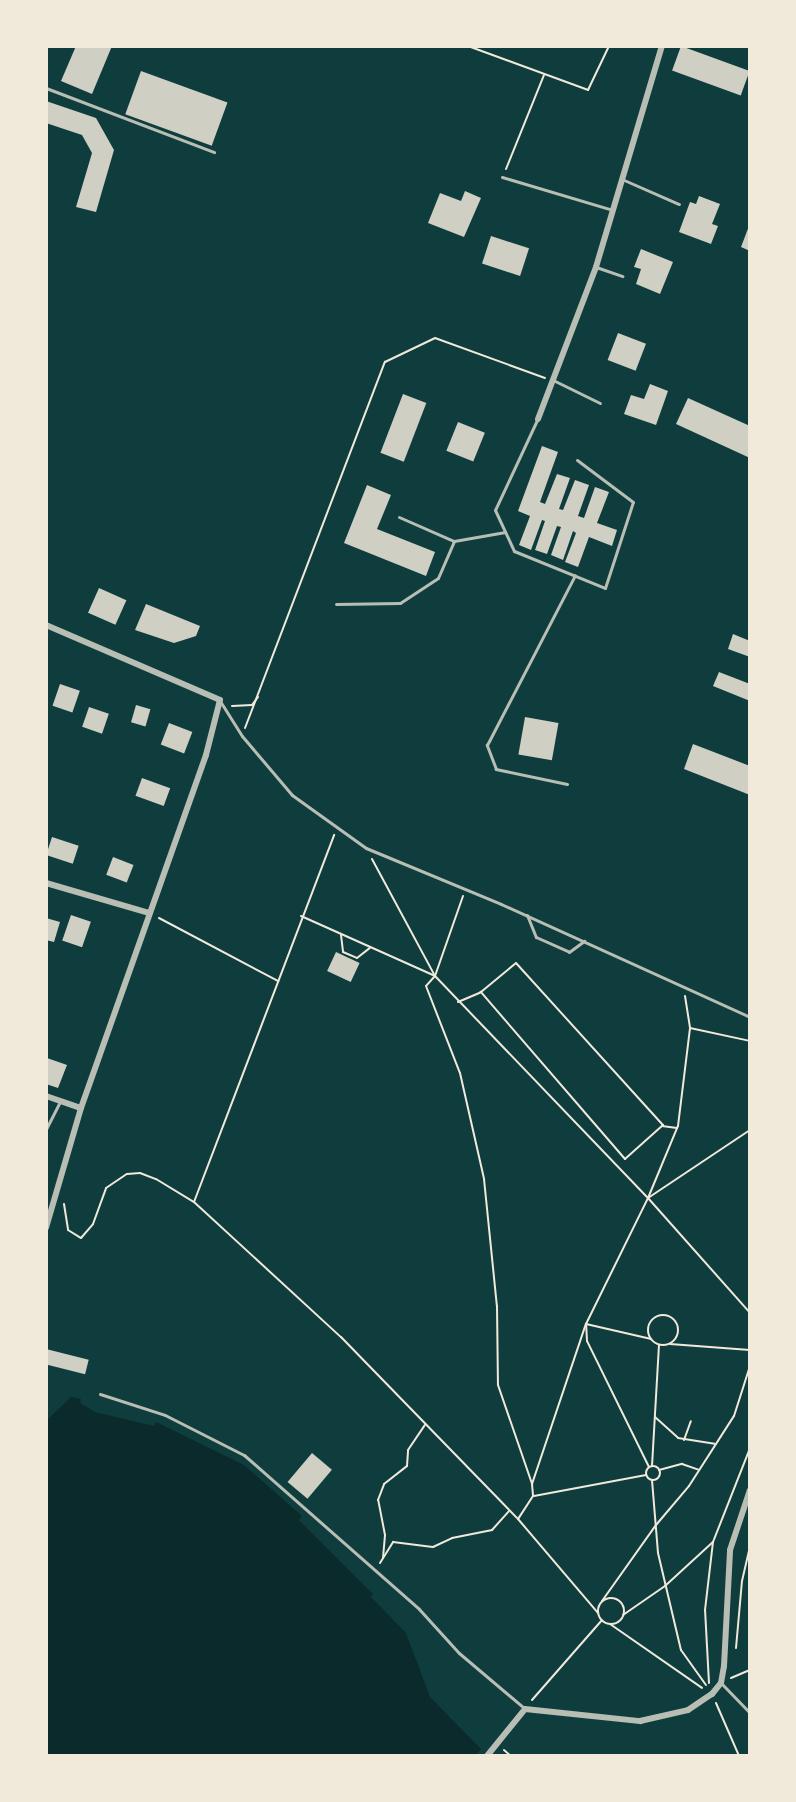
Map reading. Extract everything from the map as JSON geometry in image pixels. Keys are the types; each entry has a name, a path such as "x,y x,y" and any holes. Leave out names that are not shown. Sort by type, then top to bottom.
{"street":[{"path":"538,419 555,381 596,267 624,180 662,46"},
{"path":"46,625 220,700 206,754 81,1108 46,1228"},
{"path":"46,883 69,893 149,913"},
{"path":"46,1096 81,1108"},
{"path":"487,1755 525,1709 640,1721 688,1710 712,1694 721,1683 730,1550 750,1490"}],"lane":[{"path":"46,88 214,152"},
{"path":"502,177 614,210"},
{"path":"624,180 679,204"},
{"path":"596,267 622,276"},
{"path":"555,381 600,403"},
{"path":"538,419 495,510 514,551 604,588 633,502 577,460"},
{"path":"399,517 454,542 505,532"},
{"path":"336,604 400,603 438,578 454,542"},
{"path":"567,784 496,769 487,745 575,575"},
{"path":"220,700 242,736 292,795 366,848 527,915 684,989 750,1017"},
{"path":"527,915 536,937 568,952 584,941"},
{"path":"46,1129 60,1101"},
{"path":"100,1394 165,1415 244,1455 419,1609 500,1690 511,1695 525,1709"},
{"path":"721,1683 750,1713"}],"path":[{"path":"468,46 588,90 609,46"},
{"path":"502,177 544,75"},
{"path":"242,736 262,692 386,362 435,338 555,381"},
{"path":"220,700 246,706 262,692"},
{"path":"194,1202 220,1124 278,981 300,916 337,827"},
{"path":"366,848 435,976 648,1198 750,1314"},
{"path":"466,889 435,976 426,986 460,1073 484,1179 497,1305 498,1385 532,1484 533,1496 518,1519"},
{"path":"149,913 278,981"},
{"path":"300,916 435,976"},
{"path":"341,934 344,952 357,958 370,948"},
{"path":"458,1002 482,991 516,963 662,1126 677,1128"},
{"path":"532,1484 586,1324 648,1198 677,1128 690,1028 684,989"},
{"path":"482,991 626,1159 662,1126"},
{"path":"690,1028 750,1041"},
{"path":"648,1198 750,1130"},
{"path":"63,1197 68,1230 81,1238 93,1224 106,1188 127,1174 148,1176 194,1202 341,1337 518,1519 602,1620 712,1694"},
{"path":"651,1339 649,1325 655,1317 664,1315 678,1327 677,1337 670,1344"},
{"path":"586,1324 651,1339 660,1345 750,1350"},
{"path":"586,1324 587,1341 650,1466 659,1470 682,1464 699,1470"},
{"path":"646,1474 650,1466 660,1345"},
{"path":"598,1613 602,1602 656,1525 699,1470 734,1416 750,1366"},
{"path":"655,1417 684,1440 715,1444"},
{"path":"684,1440 691,1421"},
{"path":"383,1558 385,1535 378,1500 384,1484 407,1466 408,1450 425,1425"},
{"path":"739,1755 712,1694 705,1667 705,1610 713,1542 750,1448"},
{"path":"652,1480 659,1476 659,1470"},
{"path":"533,1496 646,1474"},
{"path":"646,1474 652,1480 665,1586 681,1650 712,1694"},
{"path":"375,1572 393,1542 433,1547 452,1538 492,1530 509,1511"},
{"path":"610,1624 665,1586 713,1542"},
{"path":"735,1653 741,1581 750,1547"},
{"path":"602,1602 618,1600 623,1615"},
{"path":"542,1689 602,1620"},
{"path":"721,1683 750,1670"}],"water":[{"path":"71,1397 81,1399 80,1403 95,1412 154,1426 156,1422 244,1465 302,1516 299,1520 373,1594 371,1597 406,1633 430,1697 481,1749 475,1756 47,1755 47,1420"}],"building":[{"path":"76,46 112,46 92,94 61,81"},
{"path":"681,46 750,71 741,95 672,70"},
{"path":"141,71 227,102 212,146 125,114"},
{"path":"46,101 96,118 114,150 96,212 76,207 92,153 82,135 46,123"},
{"path":"465,191 481,198 464,237 428,223 440,193 461,201"},
{"path":"699,196 720,204 712,224 718,226 711,244 679,232 690,202 696,204"},
{"path":"750,226 750,251 741,247"},
{"path":"491,236 529,248 520,276 482,264"},
{"path":"641,249 673,262 660,294 636,284 641,269 634,267"},
{"path":"618,333 646,344 636,371 608,360"},
{"path":"650,384 668,391 656,425 624,414 631,395 644,399"},
{"path":"403,394 426,403 404,462 380,453"},
{"path":"688,398 750,426 750,458 676,424"},
{"path":"458,422 485,433 473,462 446,451"},
{"path":"542,446 558,452 540,502 545,504 557,474 570,478 559,509 563,510 575,480 589,485 578,516 584,518 595,487 609,492 597,523 617,530 612,546 589,537 578,567 565,562 576,533 573,531 563,560 551,555 561,527 557,526 547,554 535,550 545,521 542,520 531,550 519,545 530,516 518,511"},
{"path":"367,485 391,495 377,529 435,552 426,576 344,543"},
{"path":"99,588 126,600 115,625 88,613"},
{"path":"146,604 200,626 196,636 174,643 135,630"},
{"path":"733,634 750,641 750,657 728,649"},
{"path":"719,672 750,684 750,701 713,686"},
{"path":"60,684 80,691 72,713 53,706"},
{"path":"136,705 150,709 145,726 131,722"},
{"path":"89,707 109,714 102,734 82,727"},
{"path":"525,717 558,723 552,760 518,754"},
{"path":"169,723 192,732 184,753 161,744"},
{"path":"693,744 750,766 750,795 684,769"},
{"path":"142,778 170,788 164,806 136,796"},
{"path":"52,837 79,846 73,864 46,855"},
{"path":"113,857 134,865 127,883 106,875"},
{"path":"71,915 91,922 82,947 62,941"},
{"path":"46,918 60,922 54,942 46,940"},
{"path":"336,952 360,963 351,982 327,971"},
{"path":"47,1058 67,1065 58,1088 46,1084"},
{"path":"46,1349 89,1360 85,1374 46,1364"},
{"path":"312,1453 332,1470 307,1499 288,1482"}]}
